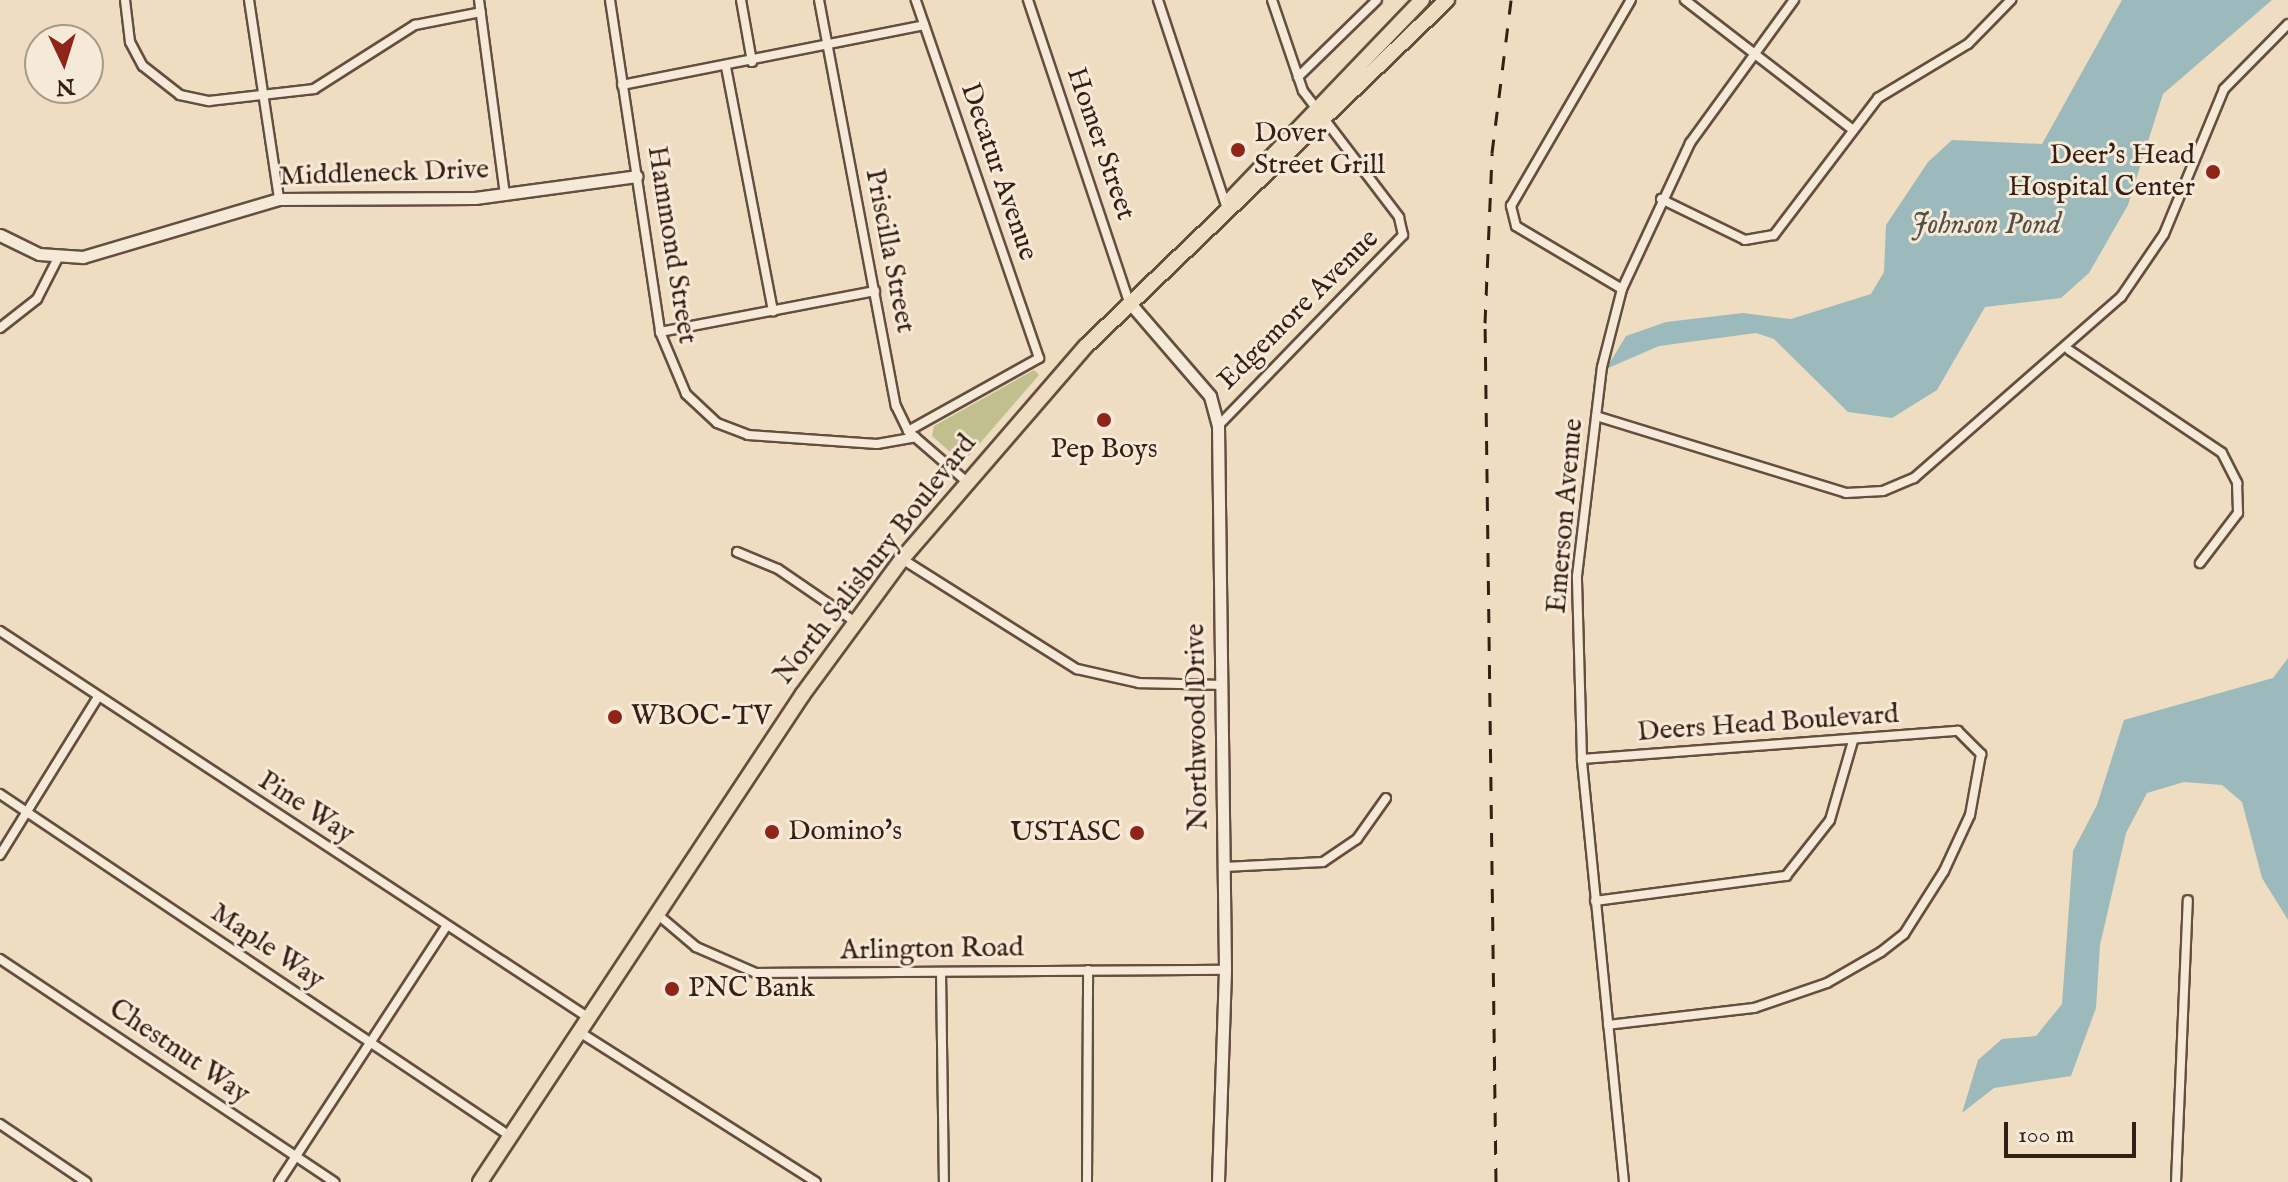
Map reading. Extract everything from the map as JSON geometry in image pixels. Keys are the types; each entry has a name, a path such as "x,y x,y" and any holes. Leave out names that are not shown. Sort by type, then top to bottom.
{"main road":[{"name":"North Salisbury Boulevard","path":"480,1182 854,621 902,559 1129,302 1226,206 1314,107 1422,0"},
{"name":"North Salisbury Boulevard","path":"1226,206 1264,182 1447,0"}],"street":[{"path":"125,0 130,42 163,86 197,100 263,98 330,83 415,25 481,12"},
{"path":"249,0 279,199"},
{"path":"479,0 505,194"},
{"name":"Hammond Street","path":"610,0 660,332 686,394 733,430 877,444 912,434 1039,358"},
{"path":"741,0 752,62"},
{"name":"Priscilla Street","path":"819,0 896,406 912,434 967,482"},
{"name":"Decatur Avenue","path":"916,0 1039,358"},
{"name":"Homer Street","path":"1028,0 1129,302"},
{"path":"1158,0 1226,206"},
{"name":"Edgemore Avenue","path":"1218,426 1403,235 1399,217 1314,107 1298,77 1272,0"},
{"path":"1298,77 1377,0"},
{"path":"1622,289 1516,226 1515,193 1631,0"},
{"path":"1685,0 1852,129"},
{"name":"Emerson Avenue","path":"1624,1182 1582,759 1577,576 1596,416 1622,289 1661,199 1690,143 1794,0"},
{"path":"1661,199 1745,240 1774,235 1796,215 1852,129 1890,86 1968,44 2011,0"},
{"path":"1596,416 1864,494 1914,478 2069,350 2121,297 2164,234 2224,89 2288,24"},
{"path":"622,85 828,48 924,25"},
{"path":"726,67 773,312"},
{"name":"Middleneck Drive","path":"0,235 58,258 91,255 279,199 505,194 637,176"},
{"path":"0,328 37,299 58,258"},
{"path":"660,332 875,291"},
{"name":"Northwood Drive","path":"1129,302 1210,396 1218,426 1225,970 1218,1182"},
{"path":"2069,350 2222,453 2234,473 2238,513 2200,563"},
{"path":"737,552 778,569 854,621"},
{"path":"902,559 1077,669 1139,683 1221,685"},
{"name":"Pine Way","path":"0,631 590,1019"},
{"path":"0,855 98,697"},
{"name":"Deers Head Boulevard","path":"1582,759 1958,731 1981,754 1977,791 1944,871 1904,934 1827,983 1788,999 1608,1025"},
{"path":"1595,901 1786,876 1834,813 1853,741"},
{"name":"Maple Way","path":"0,794 510,1136"},
{"path":"1224,867 1323,862 1357,839 1386,798"},
{"path":"2176,1182 2188,900"},
{"name":"Arlington Road","path":"657,914 696,947 756,973 1225,970"},
{"path":"279,1182 446,927"},
{"name":"Chestnut Way","path":"0,959 334,1182"},
{"path":"1087,1182 1088,970"},
{"path":"941,972 944,1182"},
{"path":"581,1033 816,1182"},
{"path":"0,1124 86,1182"}],"shaded area":[{"path":"1034,370 1039,375 968,457 957,458 932,436 934,426"}],"water":[{"name":"Johnson Pond","path":"2122,0 2272,0 2163,94 2128,205 2089,273 2061,298 1985,307 1937,390 1892,418 1848,412 1774,339 1756,333 1659,346 1606,369 1626,336 1666,322 1743,313 1791,319 1871,294 1884,272 1886,225 1928,162 1952,140 2042,144"},
{"path":"2288,658 2288,920 2262,878 2242,802 2222,785 2184,782 2147,793 2126,833 2100,945 2096,1008 2071,1076 1994,1088 1962,1113 1978,1060 2002,1039 2036,1036 2062,1004 2073,851 2097,805 2124,720 2273,678"}],"railway":[{"path":"1496,1182 1485,323 1492,153 1511,0"}],"place":[{"name":"Dover Street Grill","path":"1238,150"},
{"name":"Deer's Head Hospital Center","path":"2213,172"},
{"name":"Pep Boys","path":"1104,420"},
{"name":"WBOC-TV","path":"615,717"},
{"name":"Domino's","path":"772,832"},
{"name":"USTASC","path":"1137,833"},
{"name":"PNC Bank","path":"672,989"}]}
